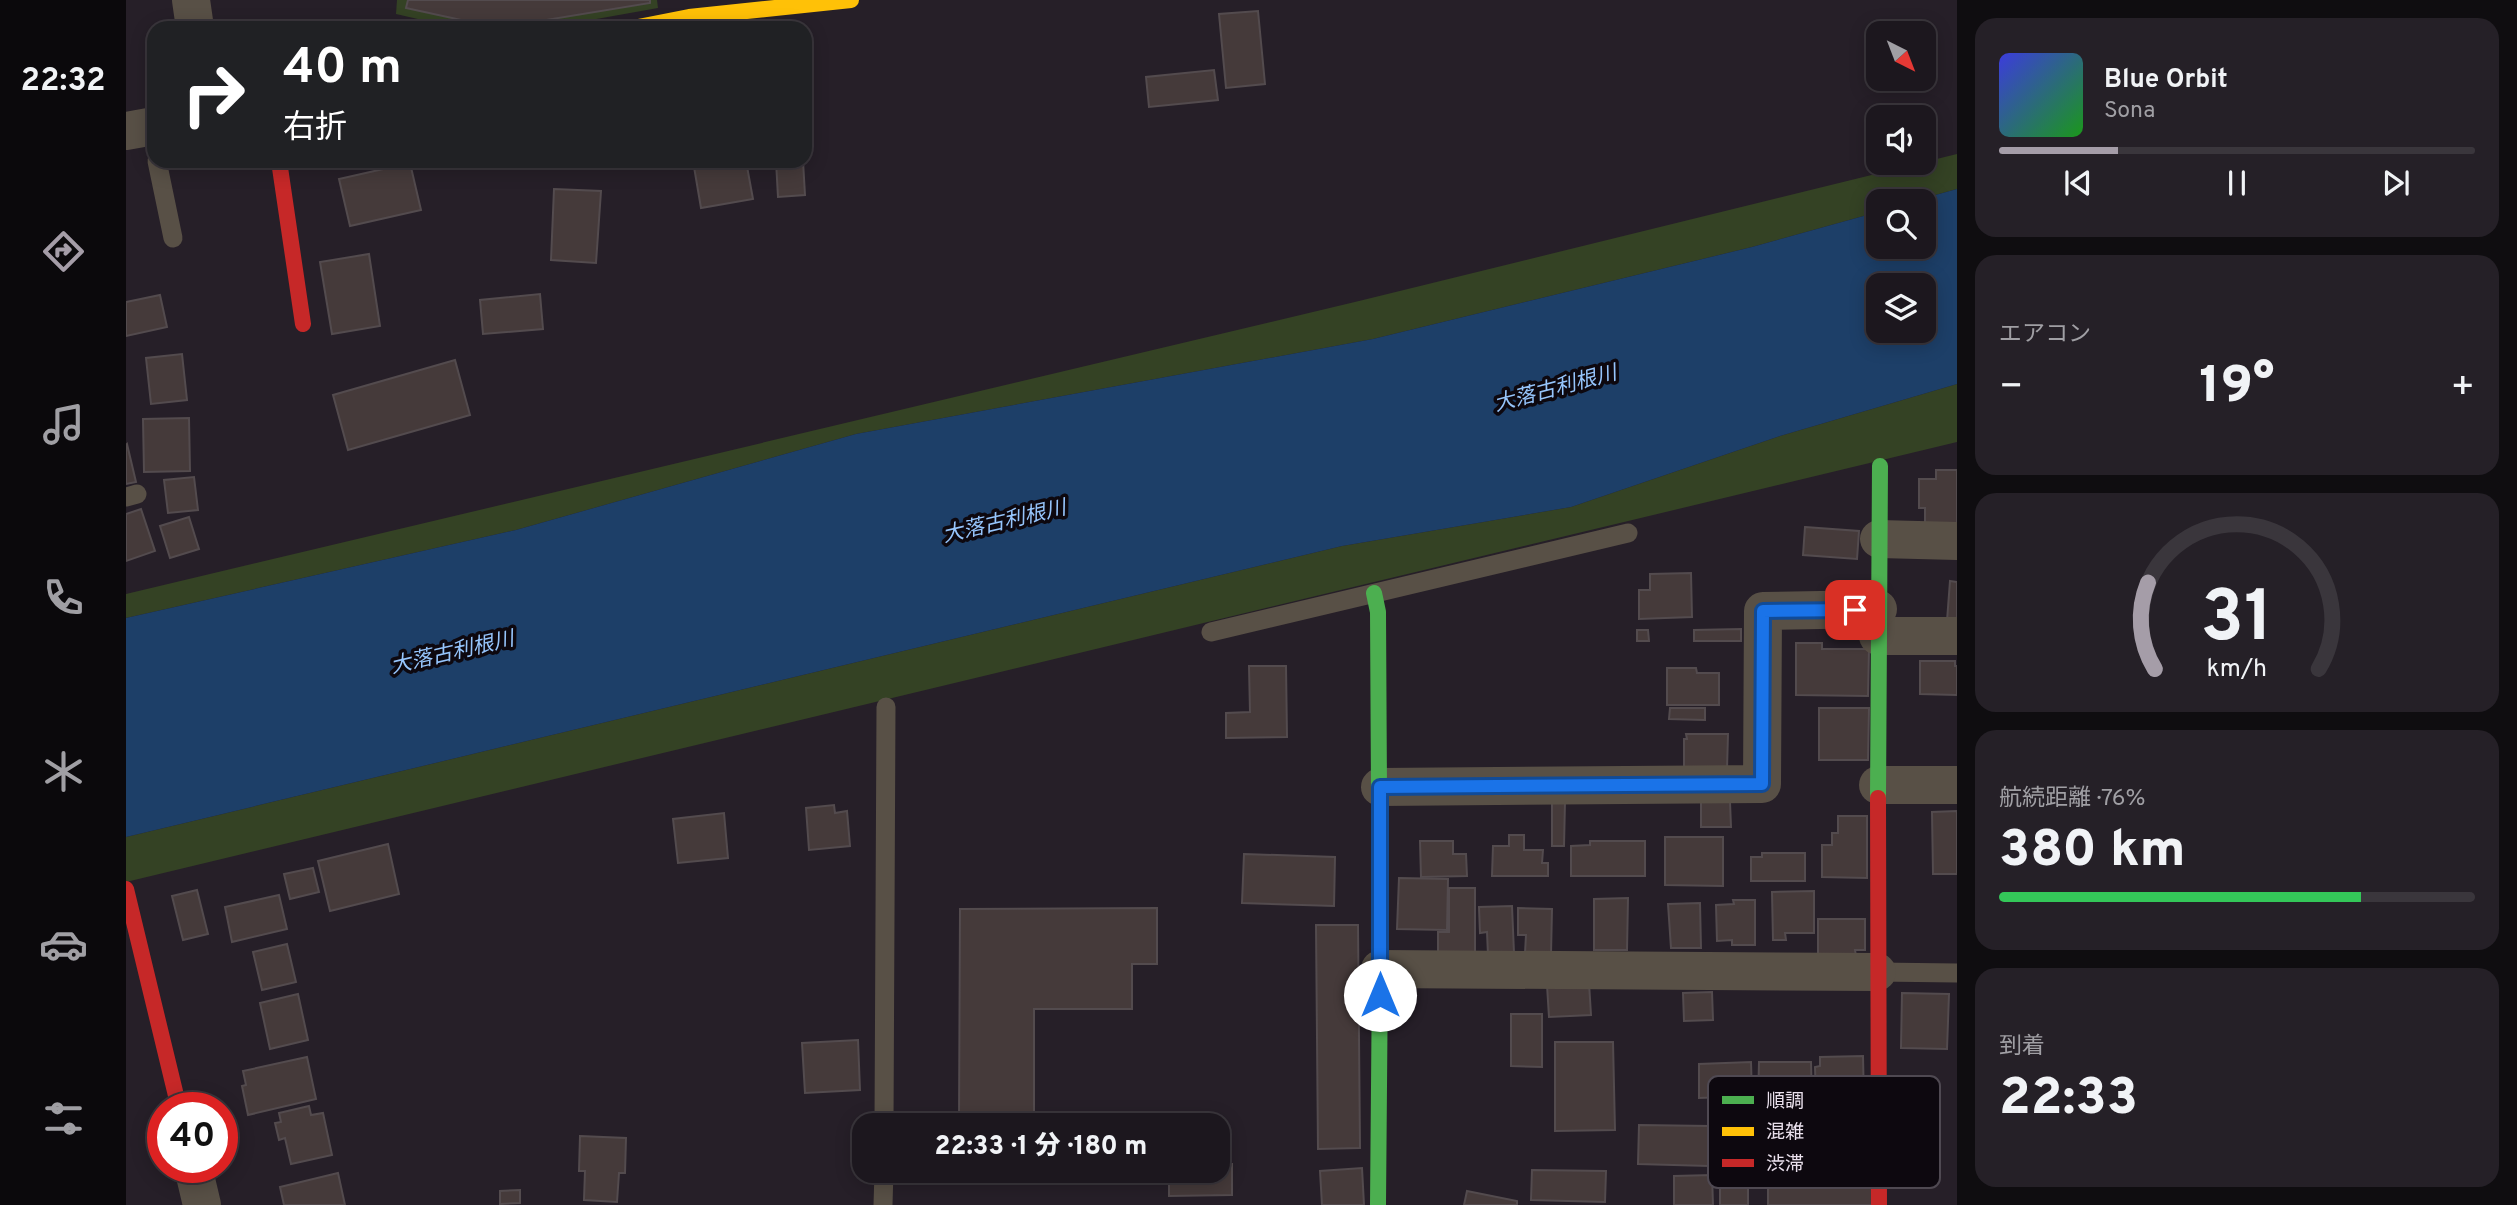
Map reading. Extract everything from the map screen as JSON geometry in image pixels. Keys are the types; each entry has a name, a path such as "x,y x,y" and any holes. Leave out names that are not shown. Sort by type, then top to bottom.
{"street":[{"path":"191,0 194,21"},
{"path":"669,21 850,0"},
{"path":"280,168 303,324"},
{"path":"1878,1076 1878,623 1881,466"},
{"path":"1879,539 1957,541"},
{"path":"1374,593 1378,612 1380,787 1378,1205"},
{"path":"1380,787 1762,784 1763,611 1878,623 1957,636"},
{"path":"1878,785 1957,785"},
{"path":"127,889 175,1092"},
{"path":"1380,969 1877,972"},
{"path":"197,1183 202,1205"}],"lane":[{"path":"156,168 173,238"},
{"path":"1212,632 1628,533"},
{"path":"884,1113 886,707"},
{"path":"1877,972 1957,973"},
{"path":"883,1205 884,1183"}],"green space":[{"path":"397,0 657,0 658,8 585,21 426,21 396,14"},
{"path":"1957,154 1957,189 1936,195 1936,189 1866,189 1866,215 1752,247 1373,339 856,434 516,530 126,618 126,594 1359,301 1872,175 1936,175 1936,159"},
{"path":"1957,384 1957,442 126,882 126,837 1342,546 1571,507 1780,436"}],"water":[{"name":"大落古利根川","path":"1957,189 1957,384 1780,436 1571,507 1342,546 126,837 126,618 516,530 856,434 1373,339 1752,247 1866,215 1866,259 1936,259 1936,195"}],"building":[{"path":"408,0 650,0 650,3 541,21 466,21 406,8"},
{"path":"1258,11 1265,84 1226,88 1219,14"},
{"path":"1214,70 1218,100 1149,107 1146,77"},
{"path":"388,168 411,168 421,210 350,226 339,179"},
{"path":"694,168 747,168 753,199 701,208"},
{"path":"776,168 803,168 805,195 778,197"},
{"path":"554,189 601,191 596,263 551,260"},
{"path":"369,254 380,326 332,334 320,262"},
{"path":"540,294 543,329 483,334 480,300"},
{"path":"160,295 167,327 126,336 126,302"},
{"path":"182,354 187,400 151,404 146,358"},
{"path":"455,360 470,415 348,450 333,395"},
{"path":"189,418 190,471 144,472 143,419"},
{"path":"126,445 136,482 126,484"},
{"path":"1936,470 1957,470 1957,525 1925,525 1925,508 1919,508 1919,479 1936,479"},
{"path":"194,477 198,510 168,513 164,480"},
{"path":"141,509 155,551 126,561 126,514"},
{"path":"189,517 199,549 170,558 160,526"},
{"path":"1805,527 1859,531 1857,559 1803,555"},
{"path":"1691,573 1692,617 1639,619 1639,590 1650,590 1650,574"},
{"path":"1950,581 1957,582 1957,621 1947,621"},
{"path":"1741,629 1741,641 1694,641 1694,630"},
{"path":"1637,630 1648,630 1649,641 1637,641"},
{"path":"1796,643 1822,643 1822,649 1869,649 1868,696 1796,695"},
{"path":"1920,661 1955,661 1957,695 1920,694"},
{"path":"1249,666 1286,666 1287,737 1226,738 1226,713 1250,712"},
{"path":"1667,668 1696,668 1697,673 1719,673 1719,705 1667,705"},
{"path":"1670,708 1705,708 1705,720 1669,719"},
{"path":"1819,708 1869,708 1868,760 1819,760"},
{"path":"1686,734 1728,734 1727,769 1684,769"},
{"path":"1552,801 1565,801 1564,846 1552,846"},
{"path":"1701,802 1730,802 1731,827 1701,827"},
{"path":"834,805 835,813 847,811 850,846 809,850 806,808"},
{"path":"1957,811 1957,874 1933,874 1932,812"},
{"path":"724,813 728,858 678,863 673,819"},
{"path":"1838,816 1867,816 1867,878 1822,877 1822,845 1832,845 1832,833 1838,833"},
{"path":"1509,835 1524,835 1524,850 1543,850 1542,863 1548,863 1548,876 1492,876 1493,846 1509,846"},
{"path":"1665,837 1723,837 1723,886 1665,885"},
{"path":"1420,841 1453,841 1453,854 1466,854 1467,876 1421,877"},
{"path":"1590,841 1645,841 1645,876 1571,876 1571,846 1590,845"},
{"path":"388,844 399,894 330,911 318,861"},
{"path":"1762,853 1805,853 1805,881 1751,881 1751,857 1762,857"},
{"path":"1244,854 1335,857 1334,906 1242,903"},
{"path":"313,868 319,892 290,899 284,874"},
{"path":"1399,878 1448,879 1447,930 1397,929"},
{"path":"1449,888 1475,888 1475,959 1438,959 1438,932 1449,932"},
{"path":"197,890 208,934 183,940 172,896"},
{"path":"1814,891 1814,933 1785,933 1786,940 1773,940 1772,892"},
{"path":"279,895 287,929 232,942 225,907"},
{"path":"1628,898 1627,950 1594,950 1594,899"},
{"path":"1733,900 1755,900 1755,945 1732,945 1732,940 1717,941 1716,905 1734,904"},
{"path":"1700,903 1701,948 1671,948 1668,904"},
{"path":"1512,906 1514,953 1488,955 1487,932 1480,933 1479,907"},
{"path":"1157,908 1157,964 1132,964 1132,1009 1034,1009 1034,1113 959,1113 960,909"},
{"path":"1518,908 1552,909 1551,954 1525,953 1526,935 1518,935"},
{"path":"1818,919 1865,919 1865,950 1855,950 1856,956 1818,956"},
{"path":"1316,925 1358,925 1360,1148 1318,1149"},
{"path":"287,944 296,982 262,990 253,952"},
{"path":"1589,983 1591,1015 1549,1017 1547,985"},
{"path":"1712,992 1713,1020 1684,1021 1683,993"},
{"path":"1902,993 1949,994 1947,1049 1901,1048"},
{"path":"298,994 308,1040 270,1049 260,1003"},
{"path":"1511,1014 1542,1014 1542,1067 1511,1066"},
{"path":"858,1040 860,1090 805,1093 802,1043"},
{"path":"1555,1042 1613,1042 1615,1130 1555,1131"},
{"path":"1863,1056 1863,1076 1815,1076 1815,1067 1820,1066 1820,1057"},
{"path":"307,1057 316,1099 248,1115 242,1086 246,1085 243,1071"},
{"path":"1751,1062 1751,1076 1708,1076 1708,1098 1699,1098 1699,1064"},
{"path":"1759,1062 1811,1062 1811,1076 1759,1076"},
{"path":"309,1106 311,1115 323,1113 332,1155 291,1164 285,1138 279,1140 275,1123 281,1122 279,1113"},
{"path":"1639,1125 1708,1126 1708,1166 1638,1164"},
{"path":"580,1136 626,1138 625,1173 619,1173 617,1202 584,1200 585,1171 579,1171"},
{"path":"1232,1164 1232,1195 1169,1196 1169,1183 1230,1183"},
{"path":"1362,1168 1364,1205 1322,1205 1320,1171"},
{"path":"1532,1170 1606,1171 1605,1202 1531,1200"},
{"path":"338,1173 345,1205 284,1205 280,1187"},
{"path":"1708,1175 1708,1188 1712,1188 1713,1205 1674,1205 1674,1176"},
{"path":"1720,1188 1748,1188 1748,1205 1720,1205"},
{"path":"1768,1188 1874,1188 1873,1205 1768,1205"},
{"path":"520,1190 520,1203 500,1204 500,1191"},
{"path":"1467,1191 1517,1201 1517,1205 1464,1205"}],"traffic: fast":[{"path":"1878,798 1880,466"},
{"path":"1374,593 1378,612 1378,1205"}],"traffic: slow":[{"path":"669,21 851,0"}],"traffic: jam":[{"path":"280,168 303,324"},
{"path":"1878,798 1879,1076"},
{"path":"126,889 175,1092"},
{"path":"1879,1188 1879,1205"}],"route":[{"path":"1380,995 1380,787 1762,784 1763,611 1855,610"}]}
